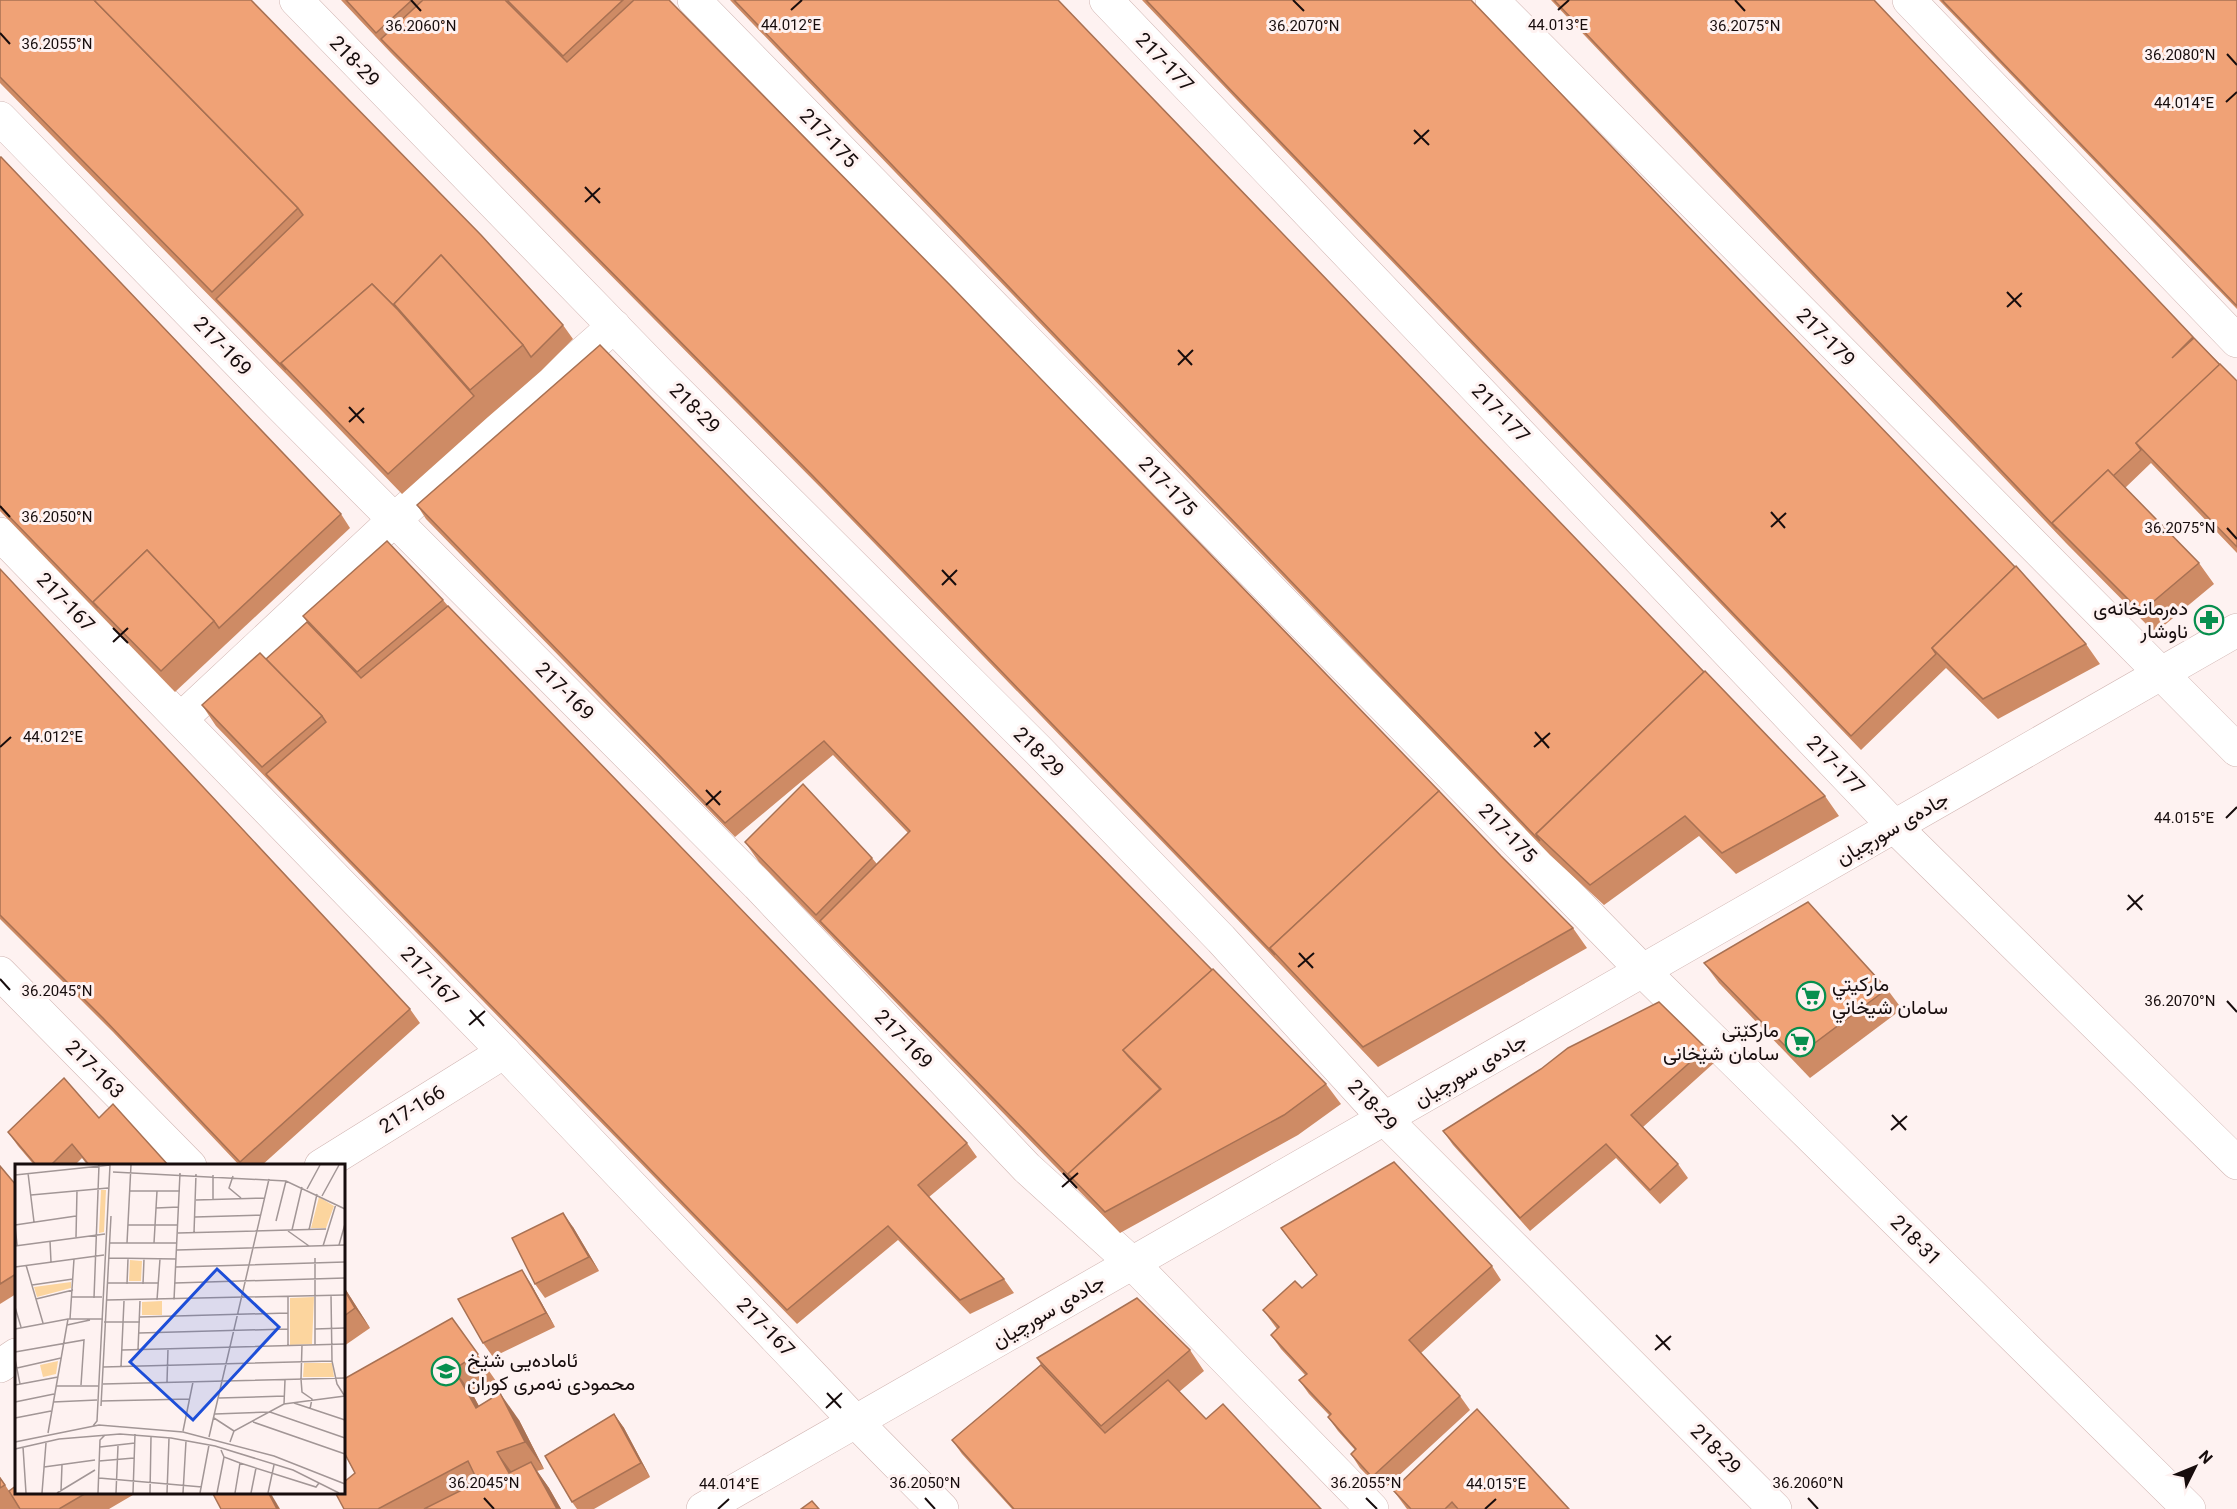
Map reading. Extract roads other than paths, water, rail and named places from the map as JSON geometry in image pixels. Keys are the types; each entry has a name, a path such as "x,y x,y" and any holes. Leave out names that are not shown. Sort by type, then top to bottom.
{"street":[{"name":"218-29","path":"296,0 614,326 1038,750 1221,939 1385,1119 1775,1509"},
{"name":"217-175","path":"694,0 1643,971"},
{"name":"217-177","path":"1106,0 1895,827 2237,1163"},
{"name":"217-179","path":"1492,0 2237,750"},
{"path":"1909,0 2237,341"},
{"name":"217-169","path":"0,118 394,520 758,885 1027,1168 1132,1263 1372,1509"},
{"path":"181,719 394,520 614,326"},
{"name":"217-167","path":"0,534 504,1052 856,1422 942,1509"},
{"name":"جادەی سورچیان","path":"703,1509 2237,630"},
{"name":"218-31","path":"1643,971 2189,1509"},
{"name":"217-163","path":"0,973 188,1164"},
{"name":"217-166","path":"324,1164 504,1052"},
{"path":"0,1365 15,1356"}],"place":[{"name":"دەرمانخانەی ناوشار","path":"2209,620"},
{"name":"ماركيتي سامان شيخاني","path":"1811,996"},
{"name":"مارکێتی سامان شێخانی","path":"1800,1042"},
{"name":"ئامادەیی شێخ محمودی نەمری کوران","path":"446,1371"}]}
